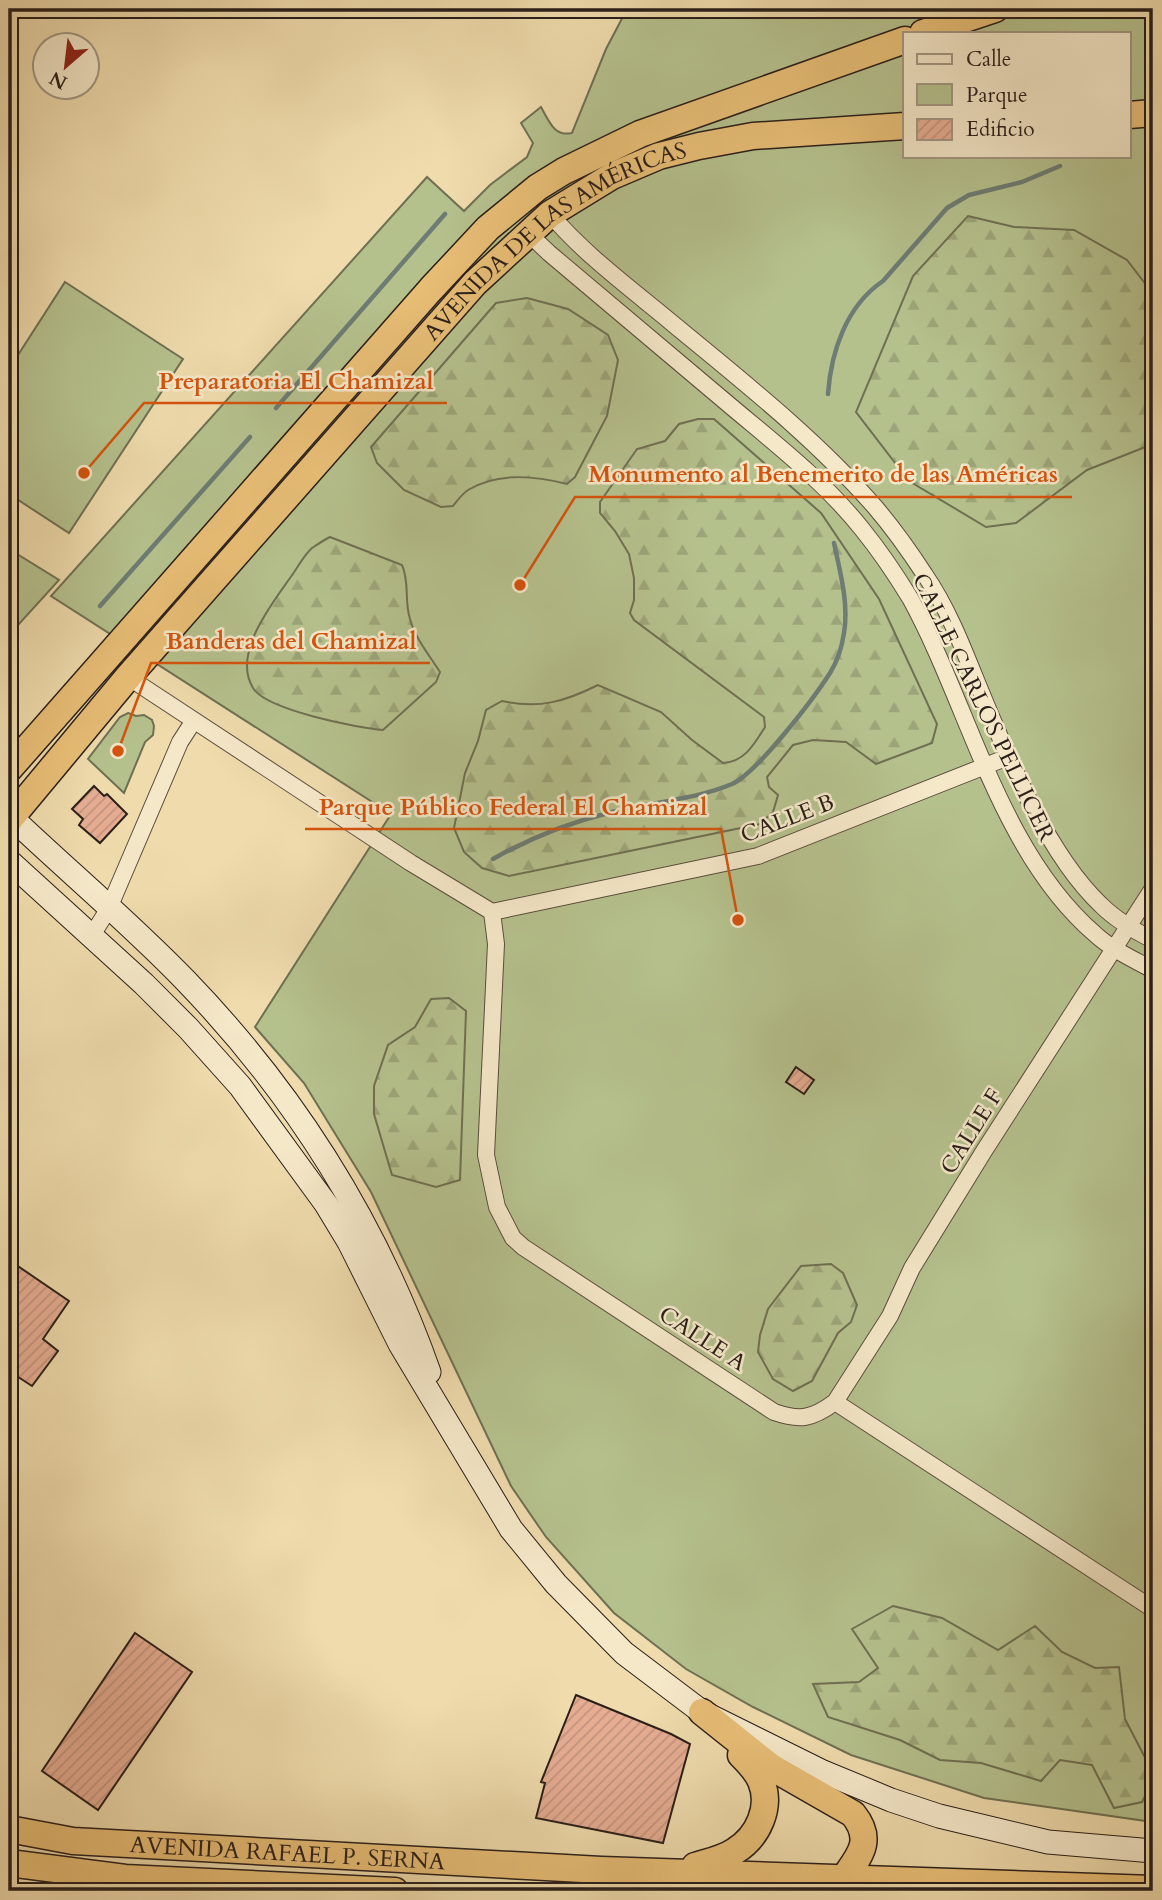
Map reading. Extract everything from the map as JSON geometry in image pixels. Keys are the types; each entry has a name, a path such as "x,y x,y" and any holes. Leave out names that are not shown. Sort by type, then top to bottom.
{"highway":[{"path":"926,32 995,9"},
{"name":"AVENIDA DE LAS AMÉRICAS","path":"9,769 431,289 488,228 538,187 564,171 640,134 903,41"},
{"path":"1130,115 1153,113"},
{"name":"AVENIDA DE LAS AMÉRICAS","path":"10,819 128,677 475,284 550,214 612,176 659,156 699,146 753,136 903,126"},
{"path":"128,677 122,666 127,651 195,571 224,525"},
{"path":"674,1871 733,1853 754,1834 764,1810 765,1797 760,1780 702,1712"},
{"path":"702,1712 771,1766 853,1814 861,1823 863,1848 844,1878"},
{"name":"AVENIDA RAFAEL P. SERNA","path":"9,1829 73,1841 601,1870 1153,1889"},
{"name":"AVENIDA RAFAEL P. SERNA","path":"9,1863 125,1878 395,1891"}],"main road":[{"path":"9,751 83,670 104,659"},
{"path":"10,819 185,980 285,1096 325,1155 380,1256 418,1340 445,1417"},
{"path":"9,861 188,1028 240,1086 326,1204 349,1242 400,1344 511,1530 556,1584 624,1653 702,1712 821,1770 891,1800 939,1816 1048,1842 1153,1851"}],"street":[{"name":"CALLE CARLOS PELLICER","path":"550,214 583,249 819,449 876,508 927,578 960,640 1008,757 1051,840 1099,904 1153,940"},
{"name":"CALLE CARLOS PELLICER","path":"528,233 805,468 861,528 909,597 946,676 983,766 1019,835 1044,875 1068,908 1092,932 1153,970"},
{"path":"128,677 411,863 492,912"},
{"path":"91,937 108,908 180,741 193,722"},
{"name":"CALLE B","path":"492,912 758,856 1008,757"},
{"name":"CALLE F","path":"835,1402 890,1316 912,1268 933,1233 1153,888"},
{"name":"CALLE A","path":"492,912 496,944 486,1155 497,1207 513,1238 774,1412 791,1418 808,1417 835,1402"},
{"path":"835,1402 1153,1609"}],"green space":[{"path":"627,9 1153,9 1153,1822 984,1798 851,1755 753,1707 686,1669 614,1613 546,1537 511,1486 371,1192 304,1083 255,1027 391,814 51,596 427,177 464,211 490,185 527,157 533,143 521,123 541,107 556,130 572,133 606,49"},
{"path":"968,216 1014,227 1074,230 1127,260 1153,294 1153,444 1087,470 1016,523 986,527 909,481 856,412 913,276"},
{"path":"65,282 183,359 69,533 9,494 9,369"},
{"path":"527,298 568,309 608,335 618,360 607,416 575,477 567,484 517,477 491,480 468,490 453,506 441,507 404,490 377,463 371,447 496,303"},
{"path":"698,419 714,419 821,513 879,599 937,724 932,743 876,764 846,742 813,740 793,745 767,777 769,787 778,795 773,812 760,824 509,876 482,868 464,852 454,828 465,773 478,741 486,710 502,701 540,704 574,696 598,685 661,712 723,763 743,755 765,727 764,717 634,620 630,613 634,600 634,578 629,554 600,513 600,502 637,449 665,441 679,424"},
{"path":"330,537 402,565 412,626 440,672 436,682 383,730 334,722 275,704 253,688 248,675 250,645 264,616 306,555"},
{"path":"9,549 59,580 9,635"},
{"path":"128,713 144,715 152,720 154,726 153,735 145,742 124,793 88,759 120,717"},
{"path":"449,998 466,1011 460,1180 436,1187 392,1175 374,1114 374,1086 388,1045 415,1027 431,999"},
{"path":"831,1264 843,1273 857,1305 851,1322 838,1333 812,1381 793,1391 773,1379 758,1352 760,1335 768,1309 801,1266"},
{"path":"893,1606 942,1618 998,1650 1035,1626 1062,1652 1095,1668 1119,1667 1125,1719 1153,1773 1153,1781 1142,1802 1114,1808 1092,1765 1060,1760 1041,1781 981,1763 940,1760 900,1740 828,1717 813,1684 859,1682 878,1668 852,1629"}],"building":[{"path":"94,786 104,796 107,794 127,814 100,843 79,825 83,819 72,809"},
{"path":"796,1067 814,1080 804,1094 786,1082"},
{"path":"9,1260 69,1301 43,1339 58,1351 32,1386 9,1371"},
{"path":"135,1633 192,1672 98,1810 42,1771"},
{"path":"576,1695 690,1744 663,1843 536,1818 545,1783 541,1782"}],"waterway":[{"path":"828,394 837,346 850,317 859,303 883,281 947,208 969,195 1022,182 1060,166"},
{"path":"276,408 445,214"},
{"path":"100,606 250,437"},
{"path":"493,859 551,831 581,821 718,789 732,784 756,766 811,699 830,673 839,654 844,633 845,610 834,543"}],"place":[{"name":"Preparatoria El Chamizal","path":"84,473"},
{"name":"Monumento al Benemerito de las Américas","path":"520,585"},
{"name":"Banderas del Chamizal","path":"118,751"},
{"name":"Parque Público Federal El Chamizal","path":"738,920"}]}
